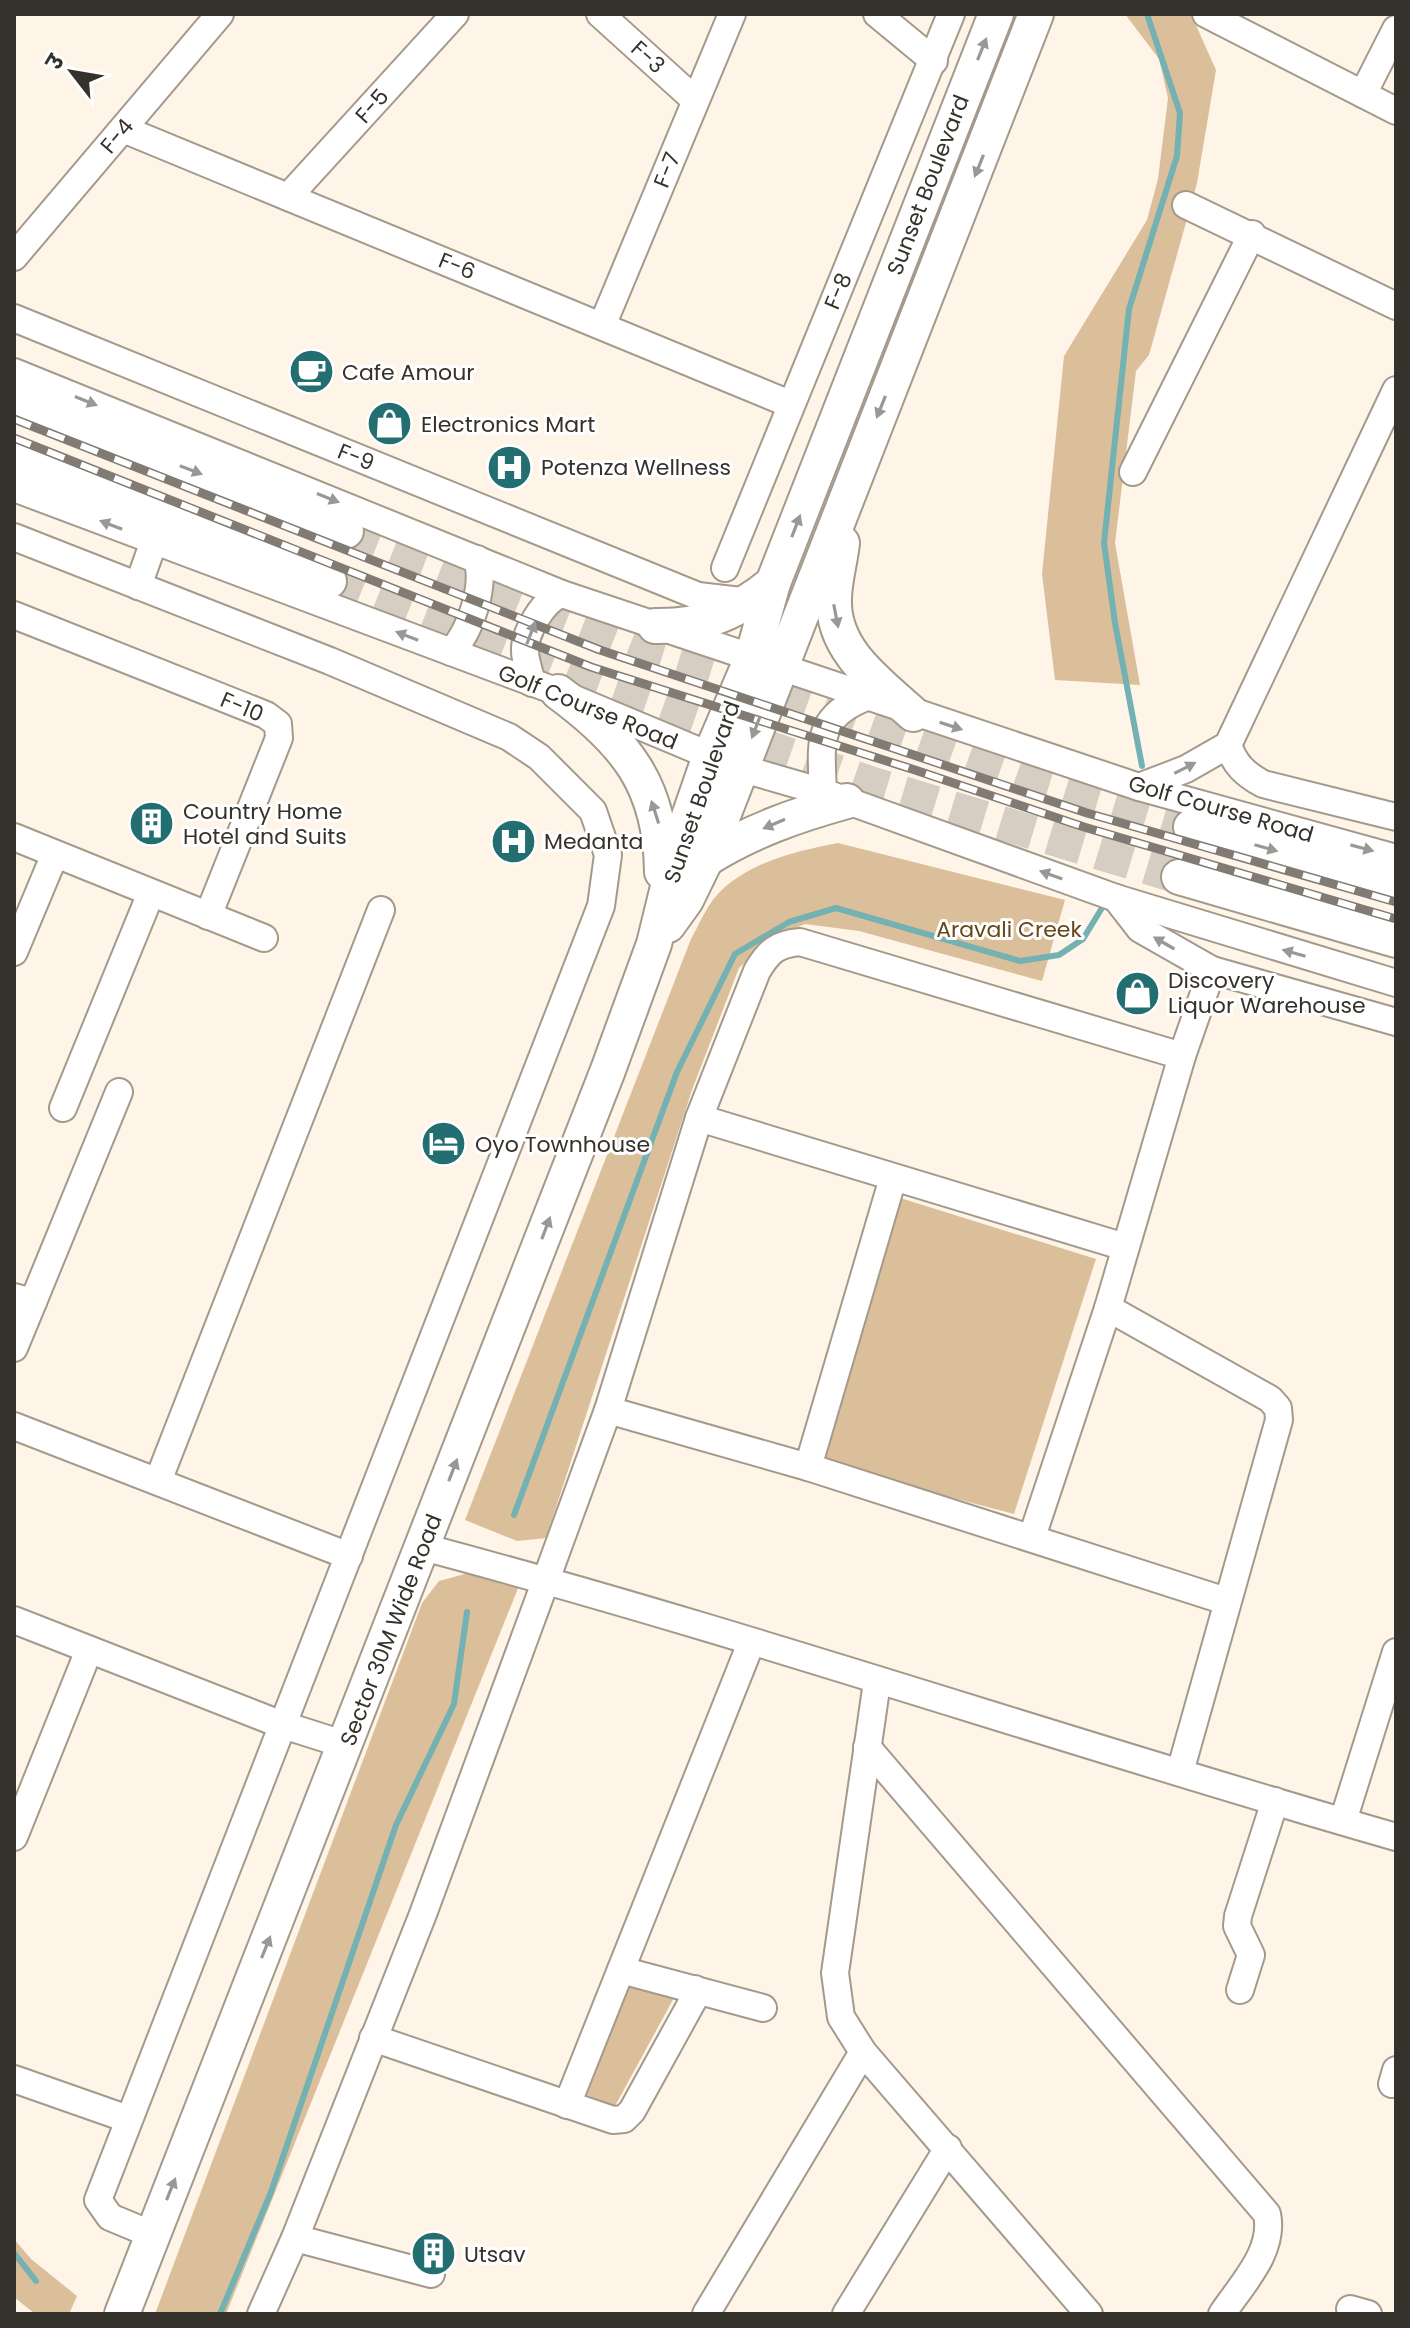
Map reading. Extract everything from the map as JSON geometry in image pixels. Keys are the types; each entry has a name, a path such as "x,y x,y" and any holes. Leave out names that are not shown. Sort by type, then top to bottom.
{"main road":[{"name":"Sunset Boulevard","path":"765,662 762,593 996,14"},
{"name":"Sunset Boulevard","path":"654,944 676,854 725,762 765,662 850,483 996,123 1036,14"},
{"path":"959,106 996,123"},
{"path":"14,400 346,531"},
{"path":"14,458 329,581"},
{"path":"850,483 833,601 840,634 860,667 913,714"},
{"path":"655,626 677,627 715,620 762,593"},
{"path":"545,687 611,736 644,779 661,831 662,887 654,944"},
{"name":"Sunset Boulevard","path":"654,944 686,900 706,859 725,762"},
{"path":"706,859 739,839 835,796"},
{"path":"1191,827 1396,885"},
{"path":"1179,877 1396,940"},
{"name":"Sector 30M Wide Road","path":"122,2314 423,1547 654,944"}],"street":[{"name":"F-4","path":"14,257 220,14"},
{"name":"F-5","path":"288,197 455,14"},
{"name":"F-3","path":"600,14 695,100"},
{"name":"F-7","path":"602,326 732,14"},
{"path":"877,14 934,61"},
{"name":"F-8","path":"725,568 951,14"},
{"path":"1206,14 1396,111"},
{"path":"1363,94 1396,29"},
{"name":"F-6","path":"123,129 790,404"},
{"path":"1186,205 1252,234 1396,306"},
{"path":"1133,472 1252,234"},
{"name":"F-9","path":"14,318 698,596 762,593"},
{"name":"Golf Course Road","path":"14,372 562,594 869,696 913,714 1139,787 1396,858"},
{"path":"1139,787 1186,769 1228,745 1396,390"},
{"name":"Golf Course Road","path":"14,488 545,687 725,762 835,796 1116,898 1396,983"},
{"path":"14,537 509,737 539,757 593,811 608,855 601,906 349,1556 280,1724 98,2205 110,2217 153,2235"},
{"path":"138,586 154,541"},
{"path":"451,652 463,640 482,574 477,559"},
{"path":"545,687 524,649 537,618 555,596 562,594"},
{"name":"F-10","path":"14,615 266,715 278,724 279,738 208,916"},
{"path":"835,796 820,745 831,718 845,705 869,696"},
{"path":"1228,745 1233,760 1245,774 1263,784 1395,814"},
{"path":"14,837 264,938"},
{"path":"14,952 55,854"},
{"path":"63,1108 151,893"},
{"path":"1116,898 1140,929 1212,970 1396,1022"},
{"path":"158,1481 381,910"},
{"path":"261,2314 295,2238 373,2038 547,1578 608,1410 699,1118 767,953 781,943 800,942 1182,1056"},
{"path":"1032,1537 1108,1308 1182,1056 1212,970"},
{"path":"14,1348 23,1299 119,1092"},
{"path":"699,1118 1125,1247"},
{"path":"808,1467 893,1178"},
{"path":"1108,1308 1270,1399 1278,1408 1279,1420 1180,1772"},
{"path":"608,1410 808,1467 1226,1601"},
{"path":"14,1426 349,1556"},
{"path":"423,1547 547,1578 877,1682 1396,1837"},
{"path":"14,1620 280,1724 346,1745"},
{"path":"567,2105 751,1643"},
{"path":"14,1837 89,1650"},
{"path":"1343,1821 1396,1652"},
{"path":"877,1682 835,1973 841,2017 863,2052 948,2148 1084,2312"},
{"path":"867,1747 1267,2214 1271,2231 1265,2248 1222,2314"},
{"path":"1240,1990 1251,1955 1237,1926 1238,1916 1275,1801"},
{"path":"621,1970 763,2008"},
{"path":"373,2038 613,2120 624,2119 632,2111 696,1995 695,1989"},
{"path":"706,2314 863,2052"},
{"path":"14,2079 128,2119"},
{"path":"846,2314 948,2148"},
{"path":"295,2238 431,2274"}],"green space":[{"path":"1125,14 1191,14 1216,70 1197,183 1149,355 1136,371 1115,543 1140,685 1055,680 1042,574 1064,356 1147,220 1158,179 1168,98 1159,59"},
{"name":"Aravali Creek","path":"838,843 1065,900 1042,981 859,931 805,924 769,939 739,968 692,1090 546,1538 517,1541 465,1520 691,939 709,905 729,884 758,866 790,854"},
{"path":"897,1197 1096,1259 1014,1514 820,1463"},
{"path":"476,1571 519,1586 226,2314 155,2314 422,1603 439,1581"},
{"path":"629,1986 675,1996 615,2106 587,2095"},
{"path":"14,2239 31,2259 77,2296 69,2314 35,2314 14,2297"}],"waterway":[{"path":"1142,766 1115,623 1104,543 1129,309 1177,156 1180,113 1147,14"},
{"path":"514,1515 677,1072 735,954 789,922 836,908 1020,961 1059,955 1083,939 1105,903"},
{"path":"220,2314 271,2192 396,1825 454,1704 467,1612"},
{"path":"14,2253 36,2281"}],"tunnel":[{"path":"346,531 638,646 798,695 1028,777 1191,827"},
{"path":"329,581 604,690 873,784 1179,877"}],"railway":[{"path":"14,419 600,650 1087,813 1396,902"},
{"path":"14,438 591,667 1084,827 1396,919"}],"place":[{"name":"Cafe Amour","path":"311,372"},
{"name":"Electronics Mart","path":"390,424"},
{"name":"Potenza Wellness","path":"510,467"},
{"name":"Country Home Hotel and Suits","path":"152,824"},
{"name":"Medanta","path":"513,841"},
{"name":"Discovery Liquor Warehouse","path":"1137,993"},
{"name":"Oyo Townhouse","path":"444,1144"},
{"name":"Utsav","path":"433,2254"}]}
